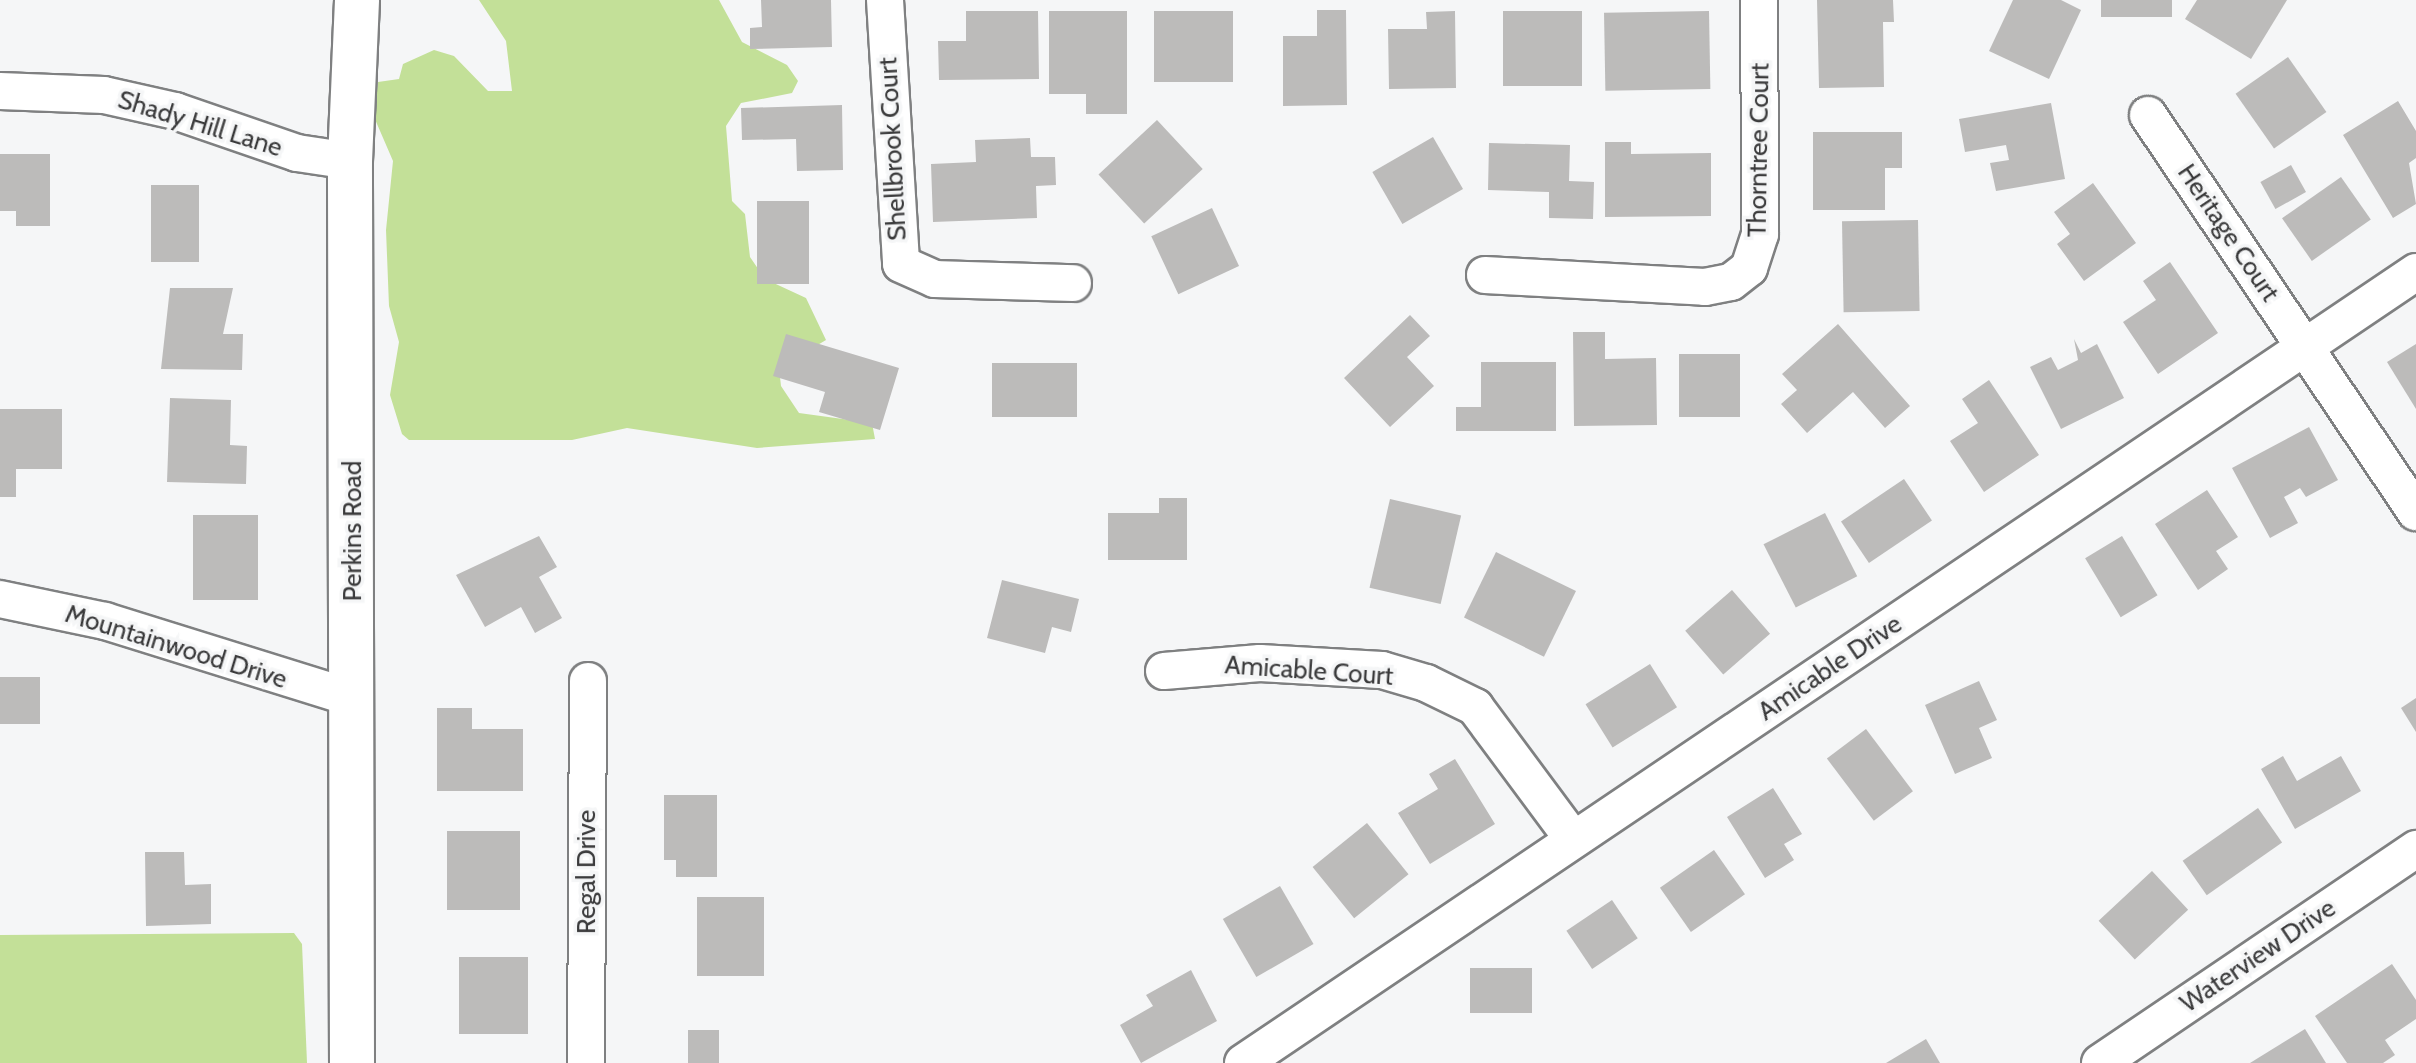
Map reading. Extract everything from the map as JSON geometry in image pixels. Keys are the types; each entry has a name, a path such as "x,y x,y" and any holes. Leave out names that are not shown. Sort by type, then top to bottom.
{"main road":[{"name":"Perkins Road","path":"352,1063 350,161 357,0"}],"street":[{"name":"Shellbrook Court","path":"885,0 901,264 935,279 1073,283"},
{"name":"Thorntree Court","path":"1485,275 1705,287 1731,282 1749,268 1760,234 1759,0"},
{"name":"Shady Hill Lane","path":"0,91 104,95 175,111 297,153 350,161"},
{"name":"Heritage Court","path":"2148,115 2416,512"},
{"name":"Amicable Drive","path":"1243,1063 1573,839 2307,351 2416,272"},
{"name":"Mountainwood Drive","path":"0,599 105,621 352,698"},
{"name":"Amicable Court","path":"1164,671 1260,663 1382,670 1426,683 1475,707 1573,839"},
{"name":"Regal Drive","path":"586,1063 588,681"},
{"name":"Waterview Drive","path":"2100,1063 2416,849"}],"green space":[{"path":"479,0 719,0 742,42 787,65 798,81 792,93 741,103 726,126 732,201 745,214 750,257 765,279 806,298 826,340 779,368 781,386 799,413 872,423 875,439 757,448 627,428 572,440 409,440 402,434 390,395 399,342 389,306 386,230 393,161 374,117 378,82 399,79 403,64 434,50 454,56 488,91 512,91 506,41"},
{"path":"294,933 302,944 307,1063 0,1063 0,935"}],"building":[{"path":"761,0 831,0 832,47 750,49 750,28 762,27"},
{"path":"1817,0 1893,0 1894,22 1883,22 1884,87 1819,88"},
{"path":"2013,0 2061,0 2081,10 2049,79 1989,51"},
{"path":"2101,0 2172,0 2172,17 2101,17"},
{"path":"2197,0 2287,0 2251,59 2185,19"},
{"path":"1317,10 1346,10 1347,105 1283,106 1283,36 1317,36"},
{"path":"966,11 1038,11 1039,79 939,80 938,41 966,41"},
{"path":"1049,11 1127,11 1127,114 1086,114 1086,94 1049,94"},
{"path":"1154,11 1233,11 1233,82 1154,82"},
{"path":"1455,11 1456,88 1389,89 1388,29 1427,29 1426,12"},
{"path":"1503,11 1582,11 1582,86 1503,86"},
{"path":"1709,11 1710,89 1605,91 1604,13"},
{"path":"2288,57 2326,112 2274,149 2236,94"},
{"path":"2398,101 2416,131 2416,158 2409,163 2416,204 2393,218 2343,135"},
{"path":"2051,103 2065,179 1996,191 1990,163 2009,160 2006,145 1965,152 1959,119"},
{"path":"842,105 843,170 797,171 796,139 742,140 741,108"},
{"path":"1157,120 1203,169 1144,224 1098,175"},
{"path":"1813,132 1902,132 1902,168 1885,168 1885,210 1813,210"},
{"path":"1433,137 1463,189 1402,224 1372,172"},
{"path":"1030,138 1031,157 1055,157 1056,185 1036,186 1037,218 933,222 931,164 976,162 975,140"},
{"path":"1605,142 1631,142 1631,154 1711,153 1711,216 1605,217"},
{"path":"1489,143 1570,145 1569,181 1594,182 1593,219 1549,218 1549,192 1488,190"},
{"path":"0,154 50,154 50,226 16,226 16,211 0,211"},
{"path":"2291,165 2306,192 2275,209 2260,182"},
{"path":"2341,177 2371,220 2312,261 2282,218"},
{"path":"2093,183 2136,243 2084,281 2057,244 2070,234 2054,212"},
{"path":"151,185 199,185 199,262 151,262"},
{"path":"757,201 809,201 809,284 757,284"},
{"path":"1212,208 1239,266 1178,294 1151,236"},
{"path":"1918,220 1920,311 1844,312 1842,221"},
{"path":"2170,262 2218,333 2158,374 2123,322 2156,300 2143,281"},
{"path":"170,288 233,288 223,334 243,334 242,370 161,369"},
{"path":"1410,315 1430,336 1407,357 1434,386 1390,427 1344,378"},
{"path":"1838,324 1910,406 1885,428 1853,392 1807,433 1781,404 1797,390 1782,374"},
{"path":"1573,332 1605,332 1605,359 1656,358 1657,425 1574,426"},
{"path":"786,334 899,368 880,430 819,412 825,392 773,376"},
{"path":"2074,339 2081,353 2097,344 2124,398 2061,429 2030,367 2051,357 2058,370 2078,360"},
{"path":"2416,344 2416,409 2387,362"},
{"path":"1679,354 1740,354 1740,417 1679,417"},
{"path":"1481,362 1556,362 1556,431 1456,431 1456,407 1481,407"},
{"path":"992,363 1077,363 1077,417 992,417"},
{"path":"1989,380 2039,455 1984,492 1950,441 1978,423 1962,399"},
{"path":"170,398 231,400 230,445 247,446 246,484 167,482"},
{"path":"0,409 62,409 62,469 16,469 16,497 0,497"},
{"path":"2309,427 2338,480 2306,497 2300,488 2284,497 2298,523 2270,538 2232,468"},
{"path":"1904,479 1932,520 1869,563 1841,521"},
{"path":"2207,490 2238,537 2216,551 2228,569 2198,590 2155,524"},
{"path":"1159,498 1187,498 1187,560 1108,560 1108,513 1159,513"},
{"path":"1390,499 1461,515 1441,604 1370,588"},
{"path":"1825,513 1857,576 1796,608 1764,544"},
{"path":"193,515 258,515 258,600 193,600"},
{"path":"539,536 557,567 539,577 562,618 535,633 521,607 485,627 456,575"},
{"path":"2122,536 2158,595 2121,617 2085,558"},
{"path":"1496,552 1576,591 1544,657 1464,618"},
{"path":"1002,580 1079,599 1071,632 1052,627 1045,653 987,638"},
{"path":"1732,590 1770,634 1723,674 1685,631"},
{"path":"1650,664 1677,707 1613,748 1586,704"},
{"path":"0,677 40,677 40,724 0,724"},
{"path":"1979,681 1997,720 1979,728 1992,758 1955,774 1925,705"},
{"path":"2416,698 2416,732 2401,708"},
{"path":"437,708 472,708 472,729 523,729 523,791 437,791"},
{"path":"1866,729 1913,791 1874,821 1827,758"},
{"path":"2283,756 2297,781 2341,756 2361,791 2295,829 2261,769"},
{"path":"1455,759 1495,824 1430,864 1398,813 1438,789 1429,774"},
{"path":"1773,788 1802,834 1784,844 1794,860 1765,878 1727,817"},
{"path":"664,795 717,795 717,877 676,877 676,860 664,860"},
{"path":"2258,808 2282,842 2207,895 2183,861"},
{"path":"1367,823 1409,874 1354,918 1313,867"},
{"path":"447,831 520,831 520,910 447,910"},
{"path":"1714,850 1745,894 1691,932 1660,888"},
{"path":"145,852 184,852 185,885 211,884 211,924 146,926"},
{"path":"2152,871 2188,910 2135,960 2099,921"},
{"path":"1280,886 1314,944 1256,977 1223,919"},
{"path":"697,897 764,897 764,976 697,976"},
{"path":"1612,900 1638,938 1592,969 1566,931"},
{"path":"459,957 528,957 528,1034 459,1034"},
{"path":"2392,964 2416,1000 2416,1019 2385,1040 2395,1055 2383,1063 2347,1063 2315,1016"},
{"path":"1470,968 1532,968 1532,1013 1470,1013"},
{"path":"1191,970 1217,1021 1141,1063 1120,1025 1153,1006 1146,995"},
{"path":"2305,1029 2326,1063 2250,1063"},
{"path":"688,1030 719,1030 719,1063 688,1063"},
{"path":"1926,1039 1940,1063 1886,1063"}]}
